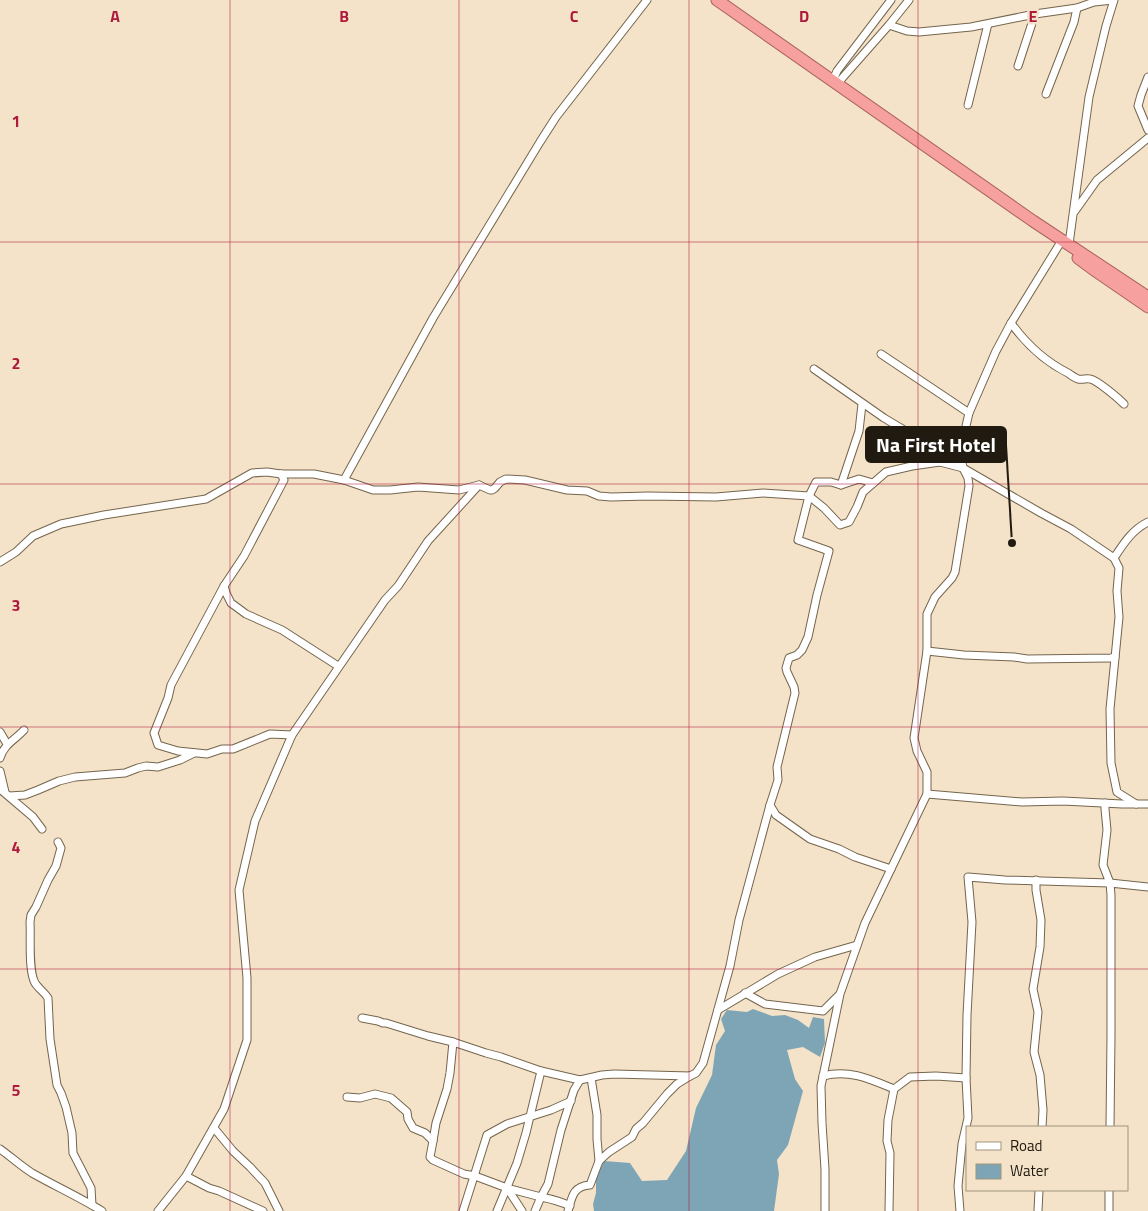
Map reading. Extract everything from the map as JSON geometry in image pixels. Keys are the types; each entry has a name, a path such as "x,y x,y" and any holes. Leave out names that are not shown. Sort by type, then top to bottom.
{"highway":[{"path":"718,0 1033,221 1043,232 1148,297"},
{"path":"1064,244 1097,272 1148,307"}],"street":[{"path":"344,480 433,318 540,142 556,117 647,0"},
{"path":"835,82 837,71 892,0"},
{"path":"835,82 889,25 909,0"},
{"path":"824,1211 825,1169 821,1086 840,994 865,923 928,794 927,772 917,751 914,738 927,651 927,614 935,597 952,578 956,565 970,486 963,468 960,452 969,413 996,351 1011,324 1064,244 1073,213 1089,97 1114,0 1094,2 1077,8 1035,14 971,27 919,32 907,31 889,25"},
{"path":"1046,94 1074,22 1077,8"},
{"path":"1018,66 1035,14"},
{"path":"968,104 988,24"},
{"path":"1148,77 1138,106 1148,130"},
{"path":"1073,213 1097,180 1147,141"},
{"path":"1011,324 1031,348 1055,366 1078,379 1090,378 1124,404"},
{"path":"881,354 969,413"},
{"path":"814,369 862,404 916,437 940,462"},
{"path":"841,485 859,431 862,404"},
{"path":"0,562 16,552 34,536 61,524 104,515 206,499 252,473 314,474 344,480 373,490 418,487 459,490 479,485 492,490 506,479 525,480 567,490 587,491 599,496 611,497 716,498 763,493 809,496 824,508 840,526 849,522 863,492 886,472 940,462 963,468 1071,529 1114,558 1119,568 1117,591 1120,617 1110,710 1110,763 1117,792 1136,804"},
{"path":"281,474 284,480 276,496 244,556 224,586 175,677 154,733 158,744 178,751 207,754 222,749 233,749 270,734 292,735"},
{"path":"598,1161 632,1137 636,1129 677,1084 696,1074 703,1064 730,966 739,920 778,780 777,767 795,694 786,668 789,658 797,655 802,650 808,637 829,551 798,540 809,496 816,482 831,482 841,485 859,479 873,483"},
{"path":"158,1211 186,1176 224,1109 247,1040 246,978 239,890 255,821 292,735 338,666 385,600 398,586 428,542 479,485"},
{"path":"1114,558 1128,536 1148,522"},
{"path":"224,586 231,603 246,614 282,630 338,666"},
{"path":"927,651 1027,659 1115,657"},
{"path":"0,758 7,744 24,730"},
{"path":"0,732 7,744"},
{"path":"5,792 25,794 75,777 125,773 138,768 158,766 180,760 195,753"},
{"path":"0,771 5,792 33,817 42,829"},
{"path":"928,794 1022,802 1063,800 1148,804"},
{"path":"1105,803 1107,830 1103,865 1110,883 1111,895 1112,1036 1110,1126"},
{"path":"770,805 776,815 810,839 891,869"},
{"path":"58,842 61,848 56,866 31,918 31,963 34,982 48,996 50,1039 57,1085 62,1093 66,1107 72,1133 73,1154 92,1188 92,1205"},
{"path":"966,1126 968,1118 966,1015 972,922 968,877 1110,883 1148,887"},
{"path":"1036,880 1041,920 1040,948 1033,989 1038,1012 1034,1052 1040,1075 1043,1110 1042,1126"},
{"path":"718,1010 778,974 815,957 857,945"},
{"path":"746,993 765,1004 823,1011 840,994"},
{"path":"362,1018 454,1042 541,1071 580,1080 614,1074 690,1076"},
{"path":"454,1042 448,1081 436,1123 430,1157 464,1174 475,1176 507,1188 562,1202 569,1208 577,1188 590,1185 598,1161 596,1139 597,1115 591,1078"},
{"path":"497,1211 522,1146 541,1071"},
{"path":"823,1076 833,1073 846,1073 872,1079 894,1088"},
{"path":"890,1211 890,1153 887,1141 888,1120 894,1088 910,1078 936,1076 966,1078"},
{"path":"535,1211 548,1184 561,1130 574,1090 580,1080"},
{"path":"347,1097 360,1098 375,1094 391,1098 407,1112 408,1119 413,1128 425,1133 433,1141"},
{"path":"463,1211 487,1135 507,1124 571,1101"},
{"path":"960,1211 958,1186 962,1144 966,1127"},
{"path":"214,1128 233,1151 265,1183 279,1211"},
{"path":"0,1149 30,1172 102,1211"},
{"path":"186,1176 263,1211"},
{"path":"507,1188 522,1211"},
{"path":"1038,1211 1039,1191"},
{"path":"1109,1191 1109,1211"}],"water":[{"path":"753,1009 772,1016 785,1015 798,1020 809,1028 813,1017 824,1019 825,1043 820,1057 803,1047 787,1050 795,1079 803,1091 788,1145 777,1160 779,1174 774,1211 594,1211 596,1179 604,1161 630,1163 642,1181 667,1180 686,1151 696,1108 712,1075 716,1045 725,1031 721,1019 727,1010 747,1012"}],"place":[{"name":"Na First Hotel","path":"1012,543"}]}
